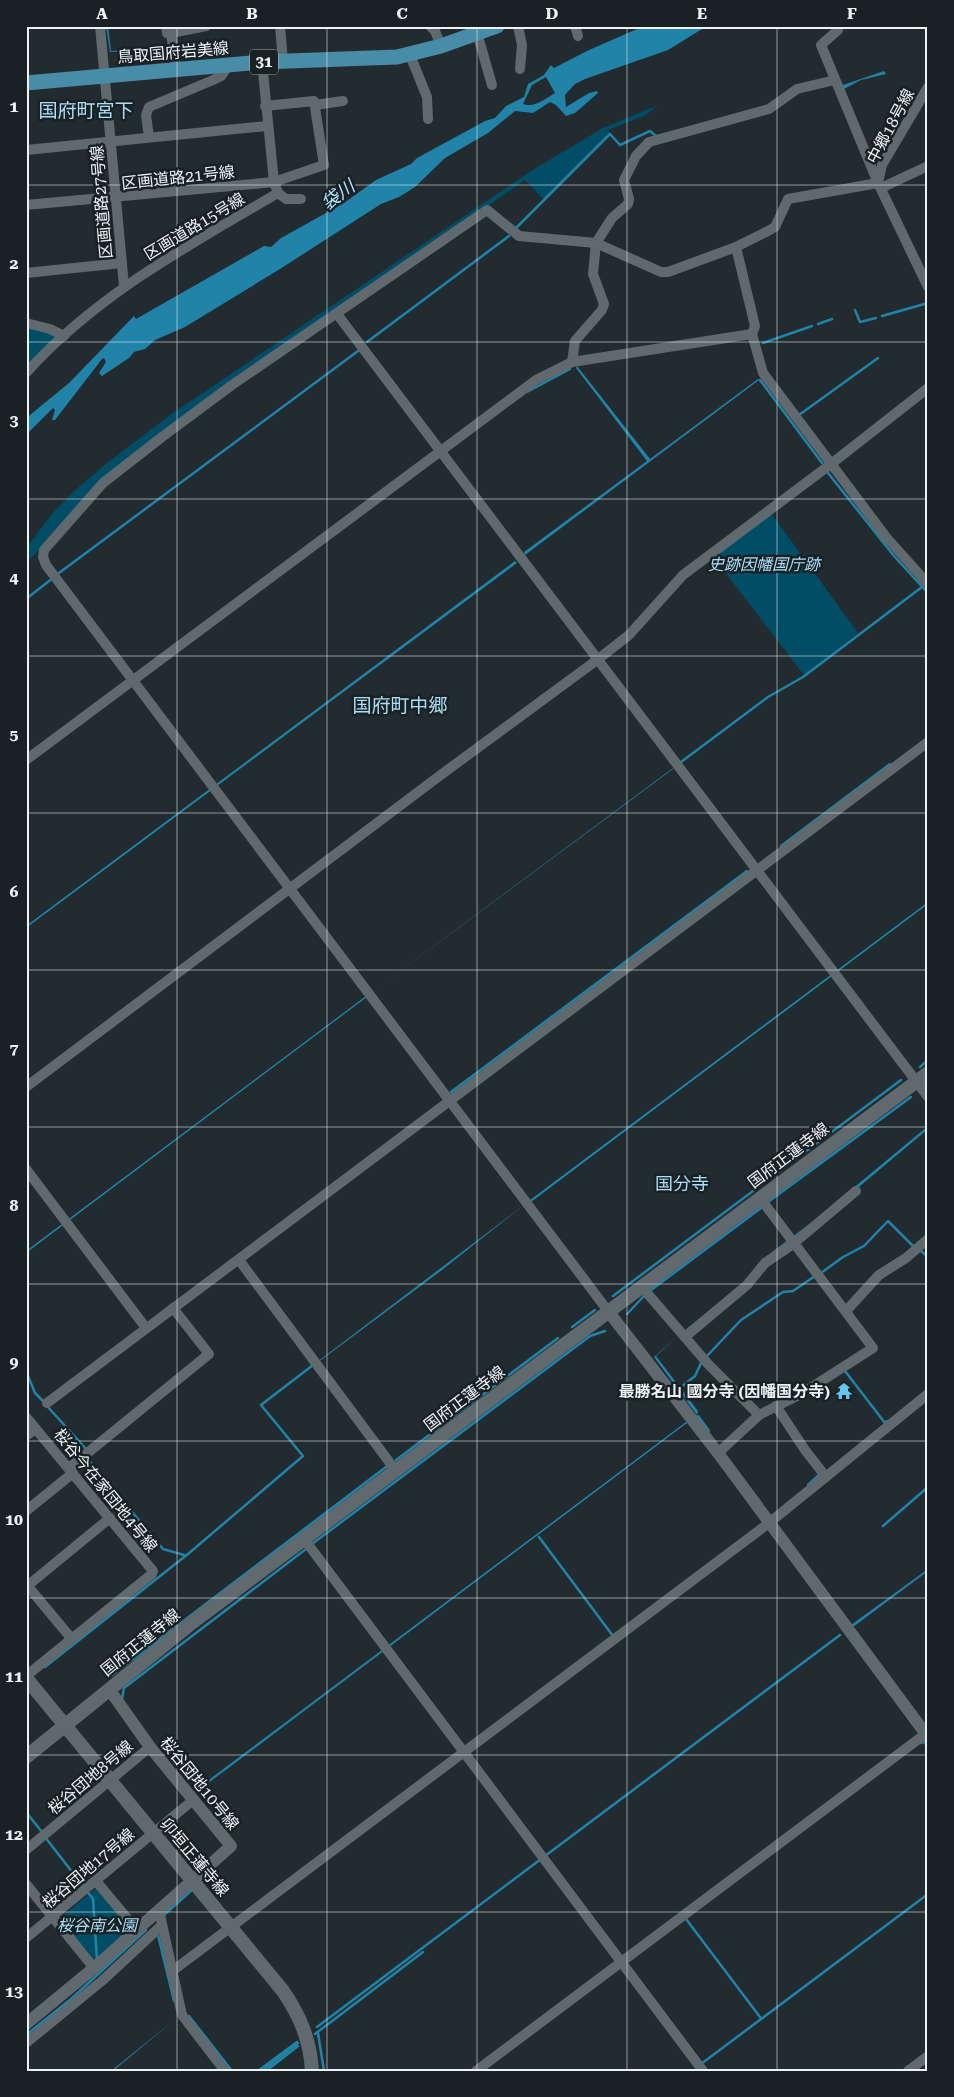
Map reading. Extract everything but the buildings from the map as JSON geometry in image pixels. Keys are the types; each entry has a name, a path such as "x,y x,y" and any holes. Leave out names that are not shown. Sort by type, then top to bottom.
{"main road":[{"name":"鳥取国府岩美線","path":"26,83 262,62 410,55 497,26"},
{"name":"国府正蓮寺線","path":"26,1758 189,1625 922,1077"},
{"name":"卯垣正蓮寺線","path":"26,1677 283,1991 298,2014 306,2032 312,2071"}],"street":[{"name":"区画道路27号線","path":"100,26 124,286"},
{"path":"176,69 168,29 206,26"},
{"path":"280,26 283,61"},
{"path":"430,26 435,31 441,46"},
{"path":"518,26 522,45 520,69"},
{"path":"838,30 821,45 879,186"},
{"path":"477,33 492,85"},
{"path":"410,55 427,97 428,119"},
{"path":"262,62 274,182 278,194 286,199 301,199"},
{"path":"149,137 146,114 149,107 221,76 229,65"},
{"path":"572,362 575,341 602,310 604,304 593,274 596,243 612,218 628,204 629,199 624,180 636,156 649,142 769,109 797,89 835,80"},
{"name":"中郷18号線","path":"928,87 882,166 879,186 928,287"},
{"path":"265,106 314,101 314,105 343,100"},
{"name":"区画道路21号線","path":"26,205 274,182 324,165 314,105"},
{"path":"26,150 267,126"},
{"path":"476,2071 927,1734 718,1453 608,1311 46,565 43,557 44,550 103,482 232,386 487,210 519,236 596,243 661,272 668,272 736,247 775,227 788,199 879,186 928,166"},
{"name":"区画道路15号線","path":"26,373 64,336 124,286 278,194"},
{"path":"736,247 755,326 752,334 763,373 886,537 928,584"},
{"path":"26,273 122,263"},
{"path":"337,314 756,870 922,1077 928,1097"},
{"path":"26,323 64,336"},
{"path":"26,760 536,380 572,362 752,334"},
{"path":"26,1087 438,777 597,660 629,635 683,574 831,464 928,388"},
{"path":"47,1403 928,742"},
{"path":"26,1169 146,1328"},
{"path":"684,1337 747,1285 765,1263 792,1244 856,1191"},
{"path":"718,1453 759,1415 801,1394 873,1348 846,1310 792,1244 760,1198"},
{"path":"846,1310 879,1275 906,1258 928,1239"},
{"path":"239,1260 396,1471"},
{"path":"641,1286 708,1364 759,1415"},
{"path":"26,1511 209,1354 173,1308"},
{"path":"171,1972 769,1524 928,1394"},
{"path":"776,1406 805,1450 826,1476"},
{"name":"桜谷今在家団地4号線","path":"26,1417 153,1571 152,1574 71,1638 26,1677"},
{"path":"26,1436 36,1428"},
{"path":"71,1638 27,1585 110,1518"},
{"path":"304,1539 703,2071"},
{"name":"桜谷団地10号線","path":"26,2024 94,1968 231,1846 192,1801 150,1747 109,1689"},
{"name":"桜谷団地8号線","path":"26,1850 150,1747"},
{"name":"桜谷団地17号線","path":"26,1938 192,1801"},
{"path":"96,1881 137,1930"},
{"path":"26,1884 94,1968"},
{"path":"159,1910 171,1972 182,2015 225,2071"},
{"path":"26,2043 103,1980 161,1926"},
{"path":"908,2071 928,2056"}],"green space":[{"path":"658,105 646,115 608,130 610,133 544,200 525,180 155,439 26,563 26,548 52,514 71,494 103,466 170,415 534,169 603,128"},
{"path":"26,325 55,336 56,340 26,368"},
{"name":"史跡因幡国庁跡","path":"771,513 858,633 804,675 714,558"},
{"name":"桜谷南公園","path":"98,1887 133,1929 96,1962 61,1921 62,1916"}],"shaded area":[{"path":"106,26 108,26 111,51 141,49 147,55 156,56 163,64 155,57 146,57 140,51 110,52"},
{"path":"644,26 707,26 668,50 575,84 565,95 566,107 589,93 597,91 598,93 575,113 566,116 556,105 550,102 533,113 515,111 488,133 445,158 415,187 399,197 381,204 185,327 155,340 145,349 134,352 129,358 102,376 99,373 106,362 104,358 102,359 55,420 52,420 55,410 53,408 26,435 26,420 30,415 69,383 134,316 136,319 264,246 271,247 281,238 344,203 376,180 411,164 417,158 485,121 495,118 506,106 524,97 528,84 544,75 551,65 554,68 589,50","holes":["546,77 555,93 536,104 523,104 532,85"]},
{"path":"884,71 886,74 861,80 842,90 843,85"},
{"path":"577,366 650,459 759,380 525,555 524,552 647,461 576,368"},
{"path":"515,561 517,563 26,928 26,926"},
{"path":"673,768 673,769 372,992"},
{"path":"928,902 928,904 531,1202 530,1200"},
{"path":"367,997 26,1253 26,1251"},
{"path":"928,1126 928,1129 685,1333 684,1331 745,1281 772,1252 816,1219"},
{"path":"524,1205 442,1270 317,1363 317,1362"},
{"path":"678,1336 656,1356 698,1411 697,1415 654,1357"},
{"path":"687,1423 195,1793 194,1791"},
{"path":"928,1569 928,1571 853,1627 851,1625"},
{"path":"178,2017 113,2071 111,2071"}],"waterway":[{"path":"515,229 610,134 620,145 650,131 656,136"},
{"path":"367,342 509,236"},
{"path":"882,316 928,303"},
{"path":"855,310 860,322 876,318"},
{"path":"818,324 832,319"},
{"path":"763,343 812,326"},
{"path":"59,573 358,351"},
{"path":"799,415 878,358"},
{"path":"527,392 570,369"},
{"path":"760,380 822,463"},
{"path":"828,473 894,556 928,593"},
{"path":"26,599 53,578"},
{"path":"681,762 768,697 803,677 922,587"},
{"path":"781,846 890,764"},
{"path":"451,1092 747,871"},
{"path":"920,1067 928,1060"},
{"path":"613,1296 901,1080"},
{"path":"768,1202 911,1097"},
{"path":"651,1290 761,1208"},
{"path":"821,1273 843,1257 864,1246 888,1221 914,1247"},
{"path":"920,1250 928,1257"},
{"path":"706,1357 741,1320 783,1292 793,1291 815,1276"},
{"path":"627,1314 644,1296"},
{"path":"572,1327 595,1310"},
{"path":"312,1544 590,1336 605,1331"},
{"path":"396,1460 558,1338"},
{"path":"680,1388 695,1376 702,1361"},
{"path":"45,1667 188,1554 303,1456 261,1405 313,1365"},
{"path":"26,1371 35,1393 44,1402"},
{"path":"845,1371 885,1423 887,1421"},
{"path":"47,1406 86,1449"},
{"path":"698,1416 709,1431"},
{"path":"87,1458 163,1549 184,1555"},
{"path":"111,1676 386,1467"},
{"path":"808,1485 820,1474"},
{"path":"883,1526 928,1487"},
{"path":"539,1537 613,1636"},
{"path":"122,1699 124,1688 306,1549"},
{"path":"545,1856 840,1635"},
{"path":"920,1743 924,1742 927,1745"},
{"path":"26,1812 42,1832"},
{"path":"45,1837 83,1886"},
{"path":"317,2027 541,1859"},
{"path":"164,1915 193,1889"},
{"path":"86,1890 93,1899 97,1960"},
{"path":"701,2064 928,1894"},
{"path":"686,1919 760,2017"},
{"path":"26,2035 71,1999 146,1930"},
{"path":"158,1935 174,2001"},
{"path":"315,2034 423,1952"},
{"path":"189,2016 232,2071"},
{"path":"318,2033 324,2071"},
{"path":"258,2071 297,2042"},
{"path":"262,2071 298,2043"},
{"path":"266,2071 298,2046"}],"place":[{"name":"最勝名山 國分寺 (因幡国分寺)","path":"844,1391"}],"district":[{"name":"国府町宮下","path":"86,110"},
{"name":"国府町中郷","path":"400,705"},
{"name":"国分寺","path":"682,1184"}],"water label":[{"name":"袋川","path":"338,195"}]}
